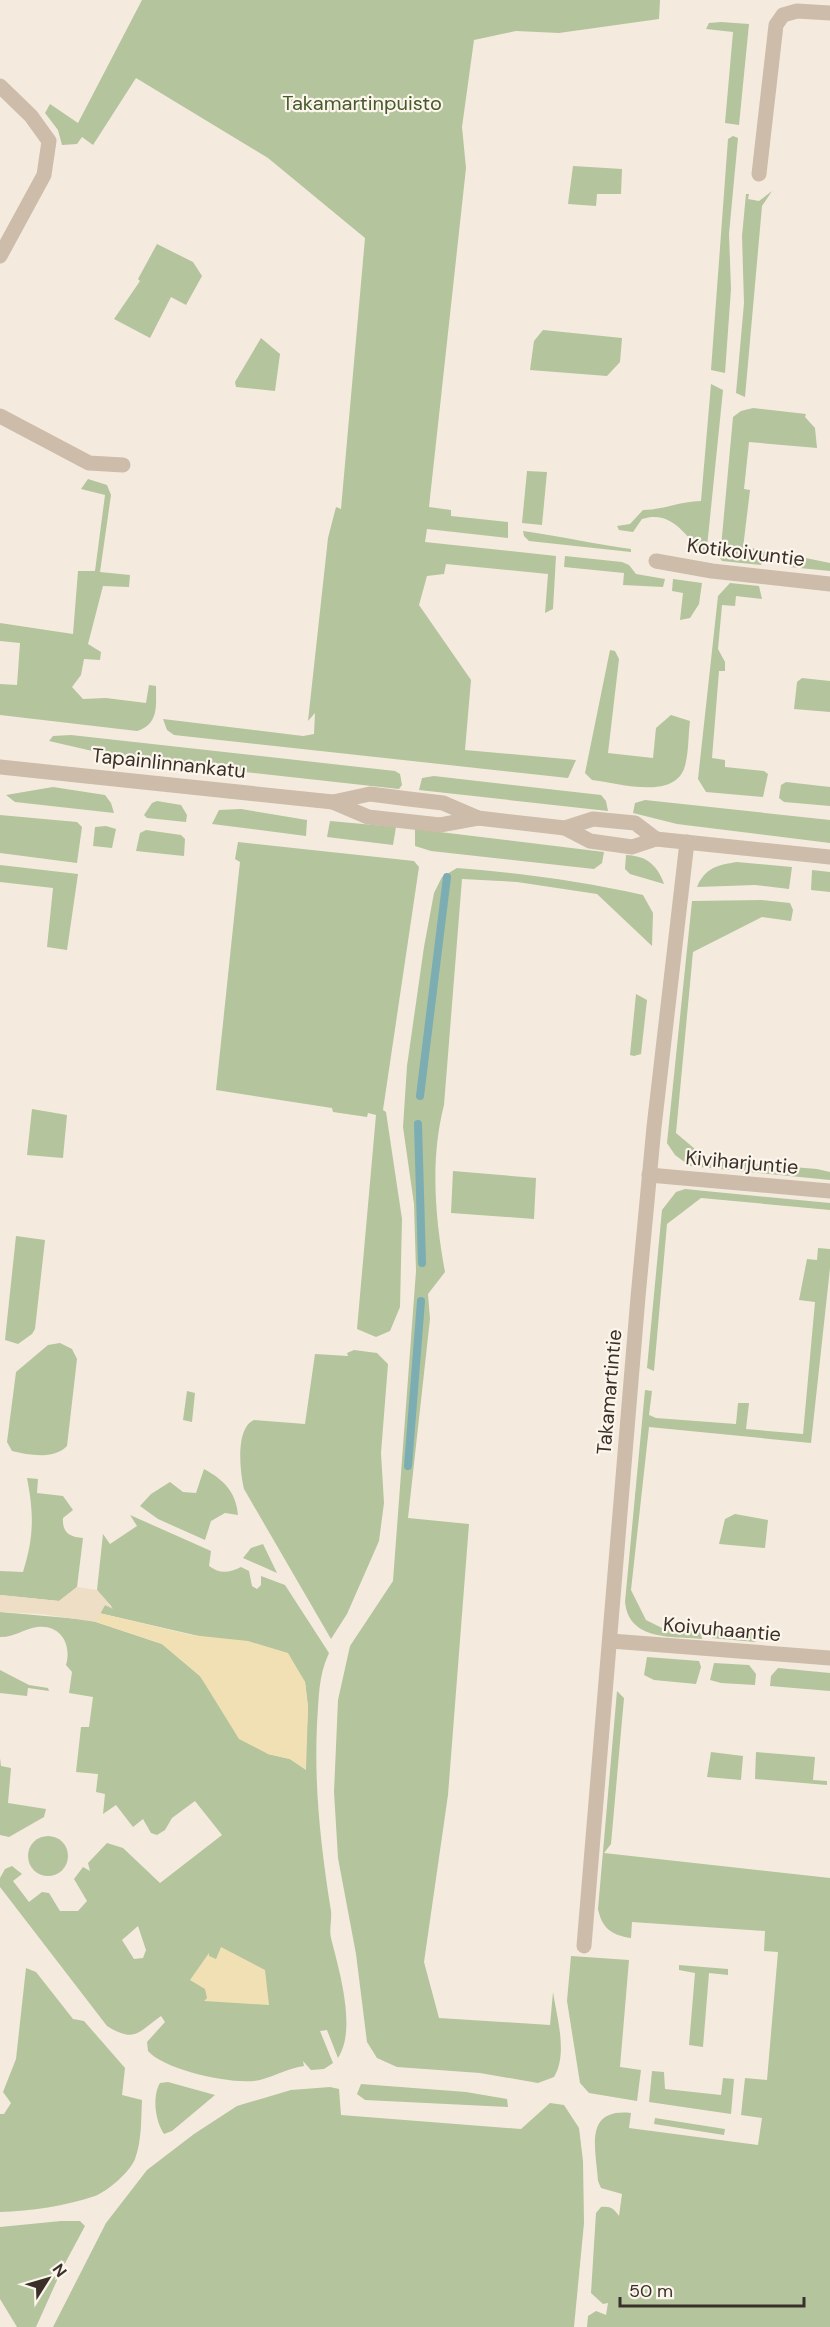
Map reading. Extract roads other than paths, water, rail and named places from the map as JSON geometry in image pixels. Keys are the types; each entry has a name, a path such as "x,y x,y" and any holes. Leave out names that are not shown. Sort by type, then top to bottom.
{"street":[{"path":"759,174 776,25 783,15 797,11 830,13"},
{"path":"0,86 31,116 50,141 44,175 0,256"},
{"path":"0,416 89,463 123,465"},
{"name":"Kotikoivuntie","path":"656,561 712,571 830,584"},
{"name":"Tapainlinnankatu","path":"0,767 333,802 368,817 429,824 440,825 478,818"},
{"name":"Tapainlinnankatu","path":"333,802 370,794 443,803 478,818 565,828 590,841 632,847 656,839 830,857"},
{"name":"Tapainlinnankatu","path":"565,828 593,819 635,823 656,839"},
{"name":"Takamartintie","path":"584,1946 611,1641 630,1378 649,1175 687,842"},
{"name":"Kiviharjuntie","path":"649,1175 830,1191"},
{"name":"Koivuhaantie","path":"611,1641 830,1658"}],"waterway":[{"path":"420,1096 447,877"},
{"path":"418,1124 422,1263"},
{"path":"408,1466 421,1301"}],"park label":[{"name":"Takamartinpuisto","path":"362,103"}]}
